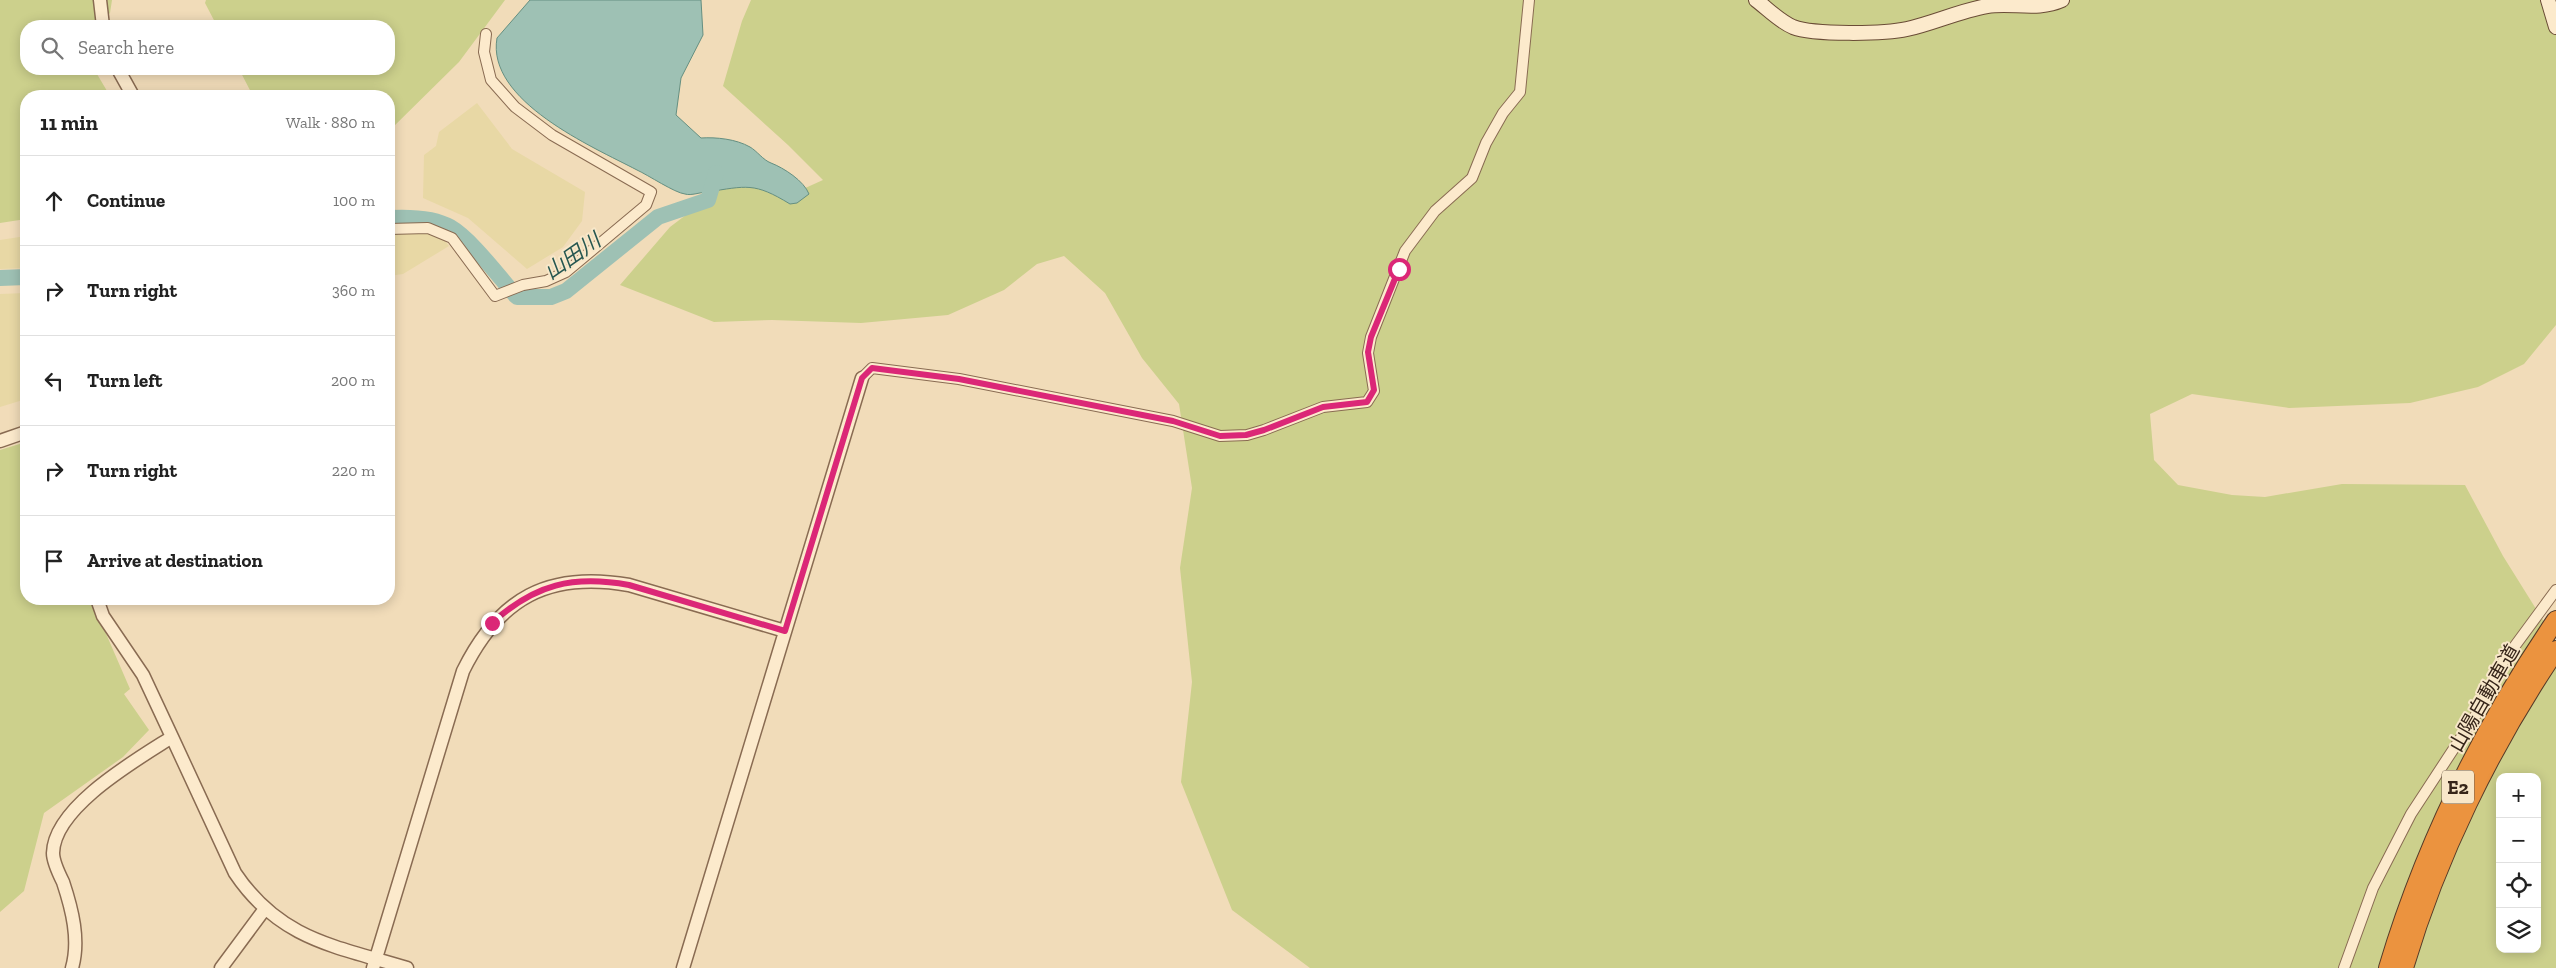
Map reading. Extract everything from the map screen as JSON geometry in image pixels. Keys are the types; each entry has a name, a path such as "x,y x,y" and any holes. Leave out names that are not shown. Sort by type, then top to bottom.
{"highway":[{"name":"山陽自動車道","path":"2388,968 2414,890 2461,782 2502,704 2556,620"},
{"name":"山陽自動車道","path":"2404,968 2429,896 2476,790 2517,713 2556,650"}],"main road":[{"path":"1756,0 1794,27 1824,32 1906,30 1958,12 1988,6 2035,6 2054,4 2062,0"},
{"path":"2548,0 2556,27"}],"street":[{"path":"100,0 102,20"},
{"path":"684,968 862,378 872,368 959,379 1173,421 1220,436 1246,435 1264,430 1323,407 1367,402 1374,390 1368,352 1371,337 1405,251 1435,211 1472,178 1486,143 1503,114 1520,92 1529,0"},
{"path":"395,229 428,228 452,238 495,296 523,285 546,281 566,272 646,205 651,192 552,136 515,107 491,80 484,52 486,34"},
{"path":"121,75 130,90"},
{"path":"0,441 20,434"},
{"path":"375,963 463,671 481,637 492,623 513,604 541,590 562,584 605,581 629,585 785,631"},
{"path":"2344,968 2373,888 2411,814 2481,707 2503,662 2556,590"},
{"path":"100,605 103,616 143,675 234,873 248,893 264,910 292,930 375,963 407,968"},
{"path":"72,968 75,948 71,906 53,855 55,840 63,822 77,805 140,757 172,737"},
{"path":"221,968 264,910"}],"shaded area":[{"path":"530,0 701,0 703,35 681,78 676,115 701,138 726,139 750,147 765,160 793,176 803,184 809,194 797,203 790,204 767,192 741,187 690,195 681,193 595,149 546,119 525,101 508,82 498,61 497,38"},
{"path":"477,103 512,149 585,192 582,221 563,247 527,269 468,218 423,198 424,155 436,146 439,132"},
{"path":"427,233 442,237 449,246 403,274 395,275 395,234"},
{"path":"20,237 20,268 0,269 0,240"},
{"path":"20,293 20,401 0,407 0,294"}],"green space":[{"path":"0,0 112,0 110,13 103,20 20,20 20,75 98,75 106,90 20,90 20,220 0,223"},
{"path":"206,0 505,0 459,62 395,125 395,90 250,90 242,75 395,75 395,20 214,20 205,3"},
{"path":"751,0 2556,0 2556,325 2524,364 2478,387 2410,403 2289,408 2192,394 2150,414 2154,460 2178,485 2232,495 2265,497 2342,484 2465,485 2503,556 2556,641 2556,968 1310,968 1232,910 1181,782 1192,682 1180,568 1192,488 1179,404 1142,358 1105,293 1064,256 1037,264 1004,290 948,315 861,323 772,320 714,322 620,285 670,227 723,187 752,174 803,189 823,180 788,145 723,86 742,21"},
{"path":"20,444 20,605 94,605 130,689 124,694 149,730 123,757 44,813 24,891 0,912 0,450"}],"waterway":[{"name":"山田川","path":"395,218 420,218 436,221 450,227 467,240 517,297 551,297 566,291 658,217 708,200 716,173"},
{"name":"山田川","path":"0,278 20,277"}],"route":[{"path":"492,623 513,604 541,590 583,581 605,581 629,585 785,631 862,378 872,368 959,379 1173,421 1220,436 1246,435 1323,407 1367,402 1374,390 1368,352 1371,337 1399,269"}]}
